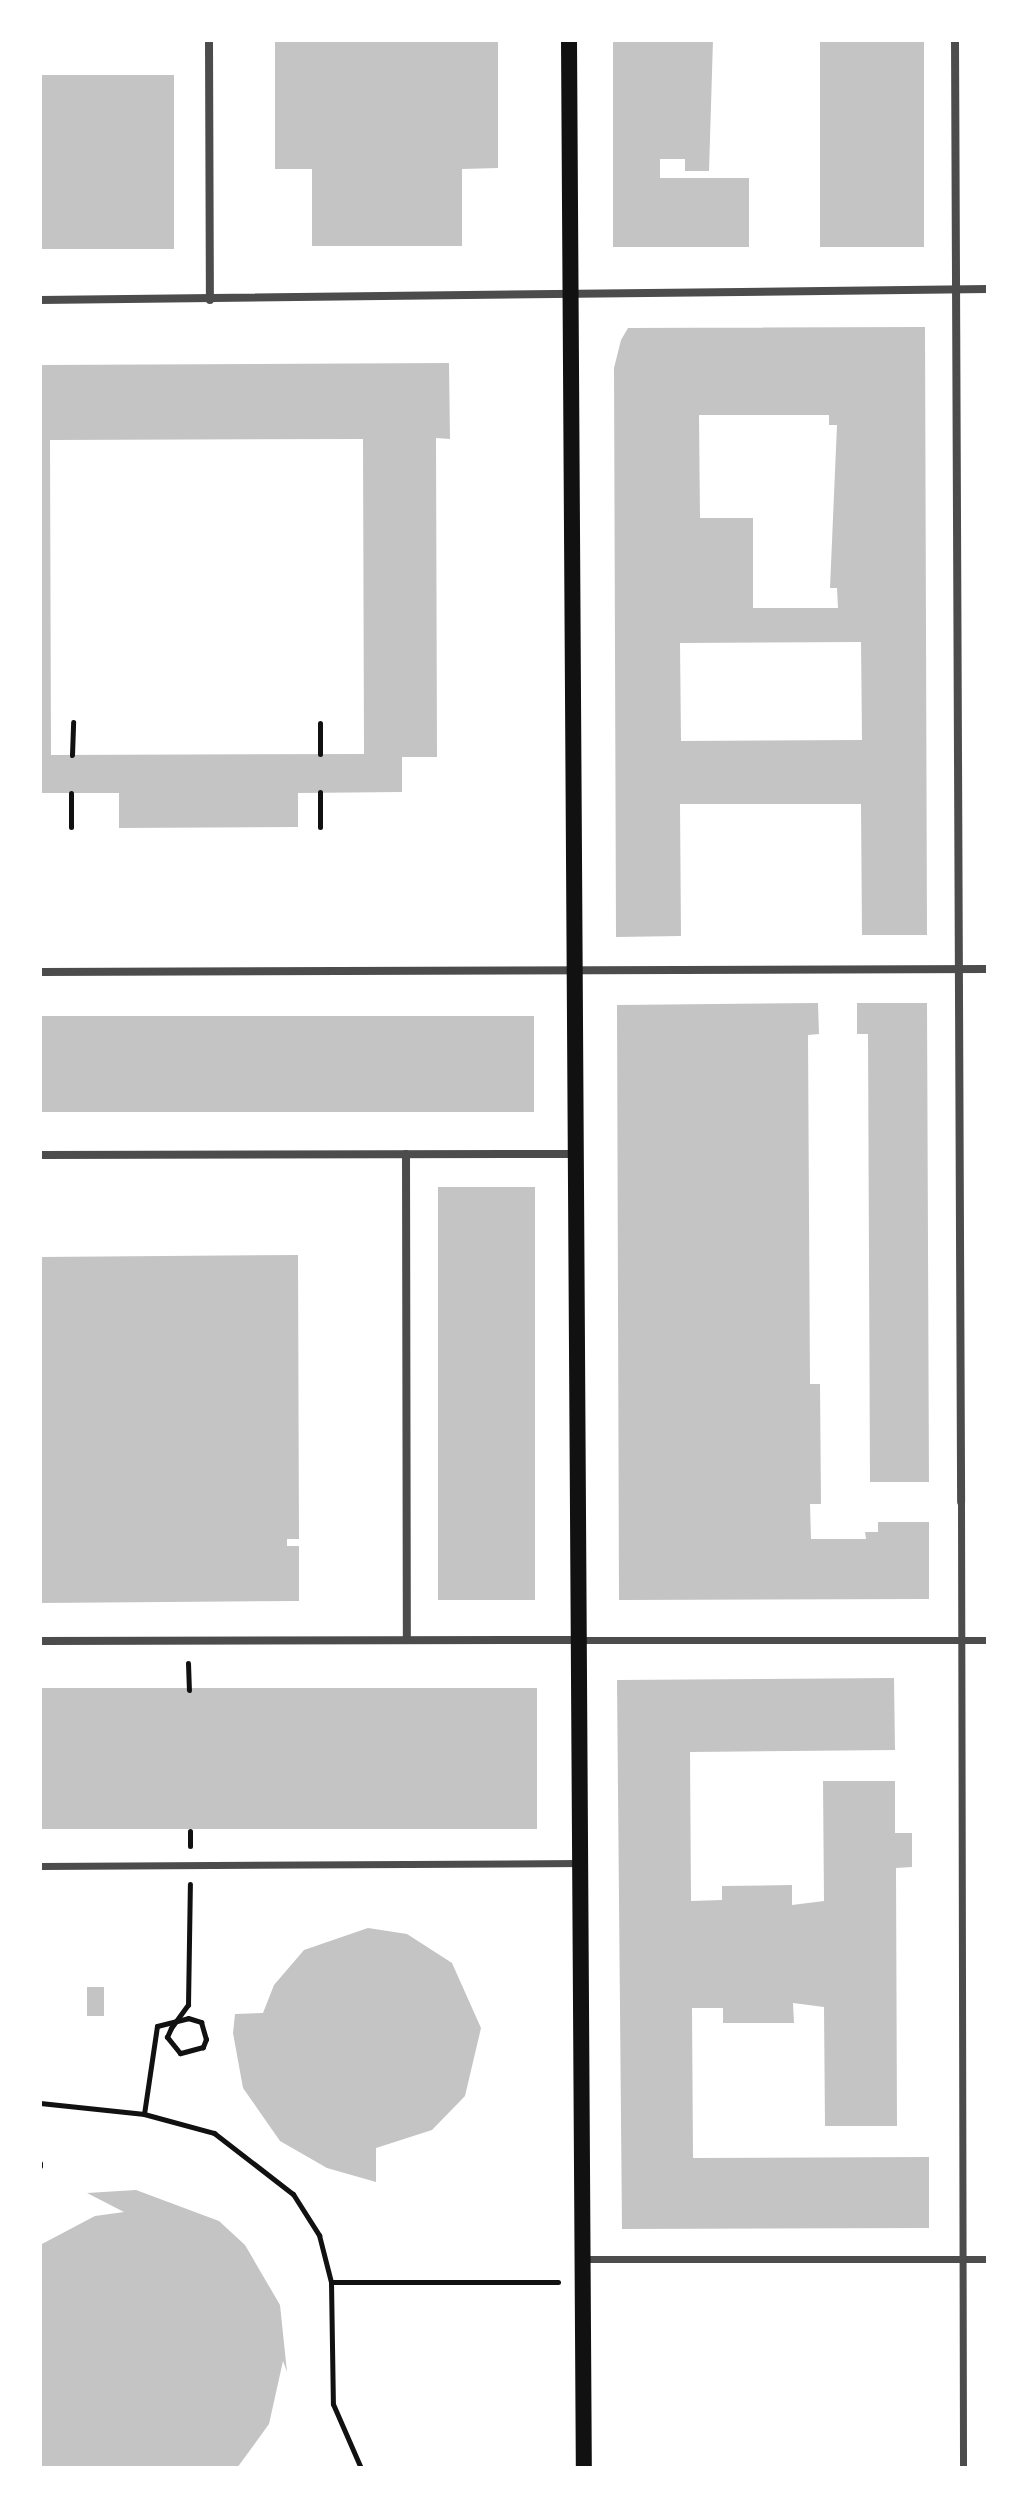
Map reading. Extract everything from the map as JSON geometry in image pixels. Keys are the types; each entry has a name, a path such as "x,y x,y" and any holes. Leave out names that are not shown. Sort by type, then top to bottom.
{"main road":[{"path":"569,40 584,2468"}],"street":[{"path":"209,40 210,300"},
{"path":"955,40 963,2468"},
{"path":"40,300 988,289"},
{"path":"40,972 988,969"},
{"path":"406,1154 407,1640"},
{"path":"40,1155 576,1154"},
{"path":"40,1641 988,1640"},
{"path":"40,1866 581,1863"},
{"path":"584,2259 988,2259"}],"path":[{"path":"72,755 73,722"},
{"path":"320,723 320,754"},
{"path":"320,792 320,827"},
{"path":"71,793 71,827"},
{"path":"144,2114 157,2026 172,2022 188,2018 201,2022 203,2047 180,2053 170,2047 167,2037 171,2028 180,2017 188,2005 190,1864"},
{"path":"40,2103 144,2114 214,2133 293,2194 319,2235 331,2282 333,2404 361,2468"},
{"path":"331,2282 528,2282"}],"building":[{"path":"275,40 498,40 498,168 462,169 462,246 312,246 312,169 275,169"},
{"path":"613,40 713,40 709,171 685,171 685,159 660,159 660,178 749,178 749,247 613,247"},
{"path":"820,40 924,40 924,247 820,247"},
{"path":"40,75 174,75 174,249 40,249"},
{"path":"925,327 927,935 862,935 861,804 680,804 681,936 616,937 614,368 621,340 628,328","holes":["699,415 829,415 829,425 837,425 830,588 837,588 838,608 753,608 753,518 700,518","861,642 862,740 681,741 680,643"]},
{"path":"449,363 450,439 436,438 437,757 402,757 402,792 298,793 298,827 119,828 119,793 40,793 40,365","holes":["363,439 364,754 51,755 50,440"]},
{"path":"818,1003 819,1034 808,1035 810,1384 820,1384 821,1504 810,1504 811,1539 866,1539 865,1532 878,1532 878,1522 929,1522 929,1599 619,1600 617,1005"},
{"path":"857,1003 927,1003 929,1482 870,1482 868,1034 857,1034"},
{"path":"40,1016 534,1016 534,1112 40,1112"},
{"path":"438,1187 535,1187 535,1600 438,1600"},
{"path":"298,1255 299,1539 287,1539 287,1546 299,1546 299,1601 40,1603 40,1257"},
{"path":"894,1678 895,1750 690,1752 691,1901 722,1900 722,1886 792,1885 792,1905 824,1901 823,1781 895,1781 895,1833 912,1833 912,1867 896,1868 897,2126 825,2126 824,2007 793,2003 794,2023 723,2023 723,2008 692,2008 693,2158 929,2157 929,2228 622,2229 617,1680"},
{"path":"40,1688 537,1688 537,1829 40,1829"},
{"path":"368,1928 407,1934 452,1963 481,2028 465,2096 432,2130 376,2148 376,2182 327,2168 280,2141 243,2088 233,2033 235,2014 263,2013 274,1985 304,1950"},
{"path":"87,1987 104,1987 104,2016 87,2016"},
{"path":"136,2190 219,2221 245,2245 280,2305 287,2372 283,2361 269,2424 237,2468 40,2468 40,2245 95,2216 124,2212 87,2193"}]}
